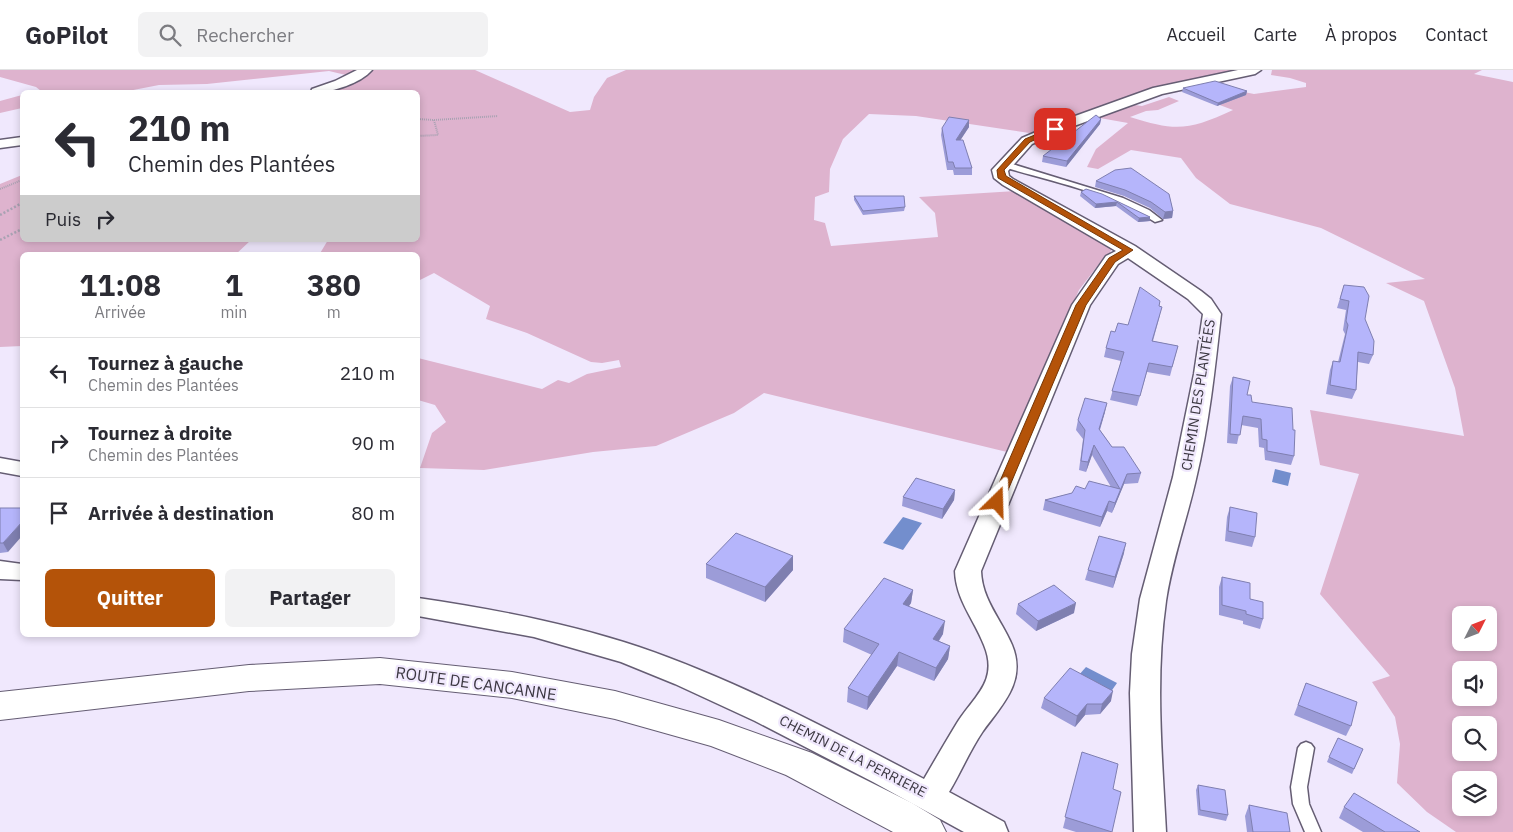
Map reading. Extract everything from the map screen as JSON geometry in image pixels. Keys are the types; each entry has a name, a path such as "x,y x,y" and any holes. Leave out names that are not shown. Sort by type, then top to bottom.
{"main road":[{"name":"ROUTE DE CANCANNE","path":"0,706 250,678 371,671 512,685 615,705 719,734 799,764 898,815 926,832"}],"street":[{"path":"1006,165 1027,141 1069,123 1158,91 1255,70"},
{"path":"323,90 364,72"},
{"path":"0,144 20,141"},
{"name":"CHEMIN DES PLANTÉES","path":"1006,165 1000,170 1000,174 1008,182 1129,250 1200,298 1208,306 1212,314 1212,332 1185,477 1153,599 1146,654 1144,693 1150,832"},
{"name":"CHEMIN DE LA PERRIERE","path":"420,607 534,627 604,646 654,664 758,708 931,796 973,724 994,696 1000,679 1002,665 1000,649 973,597 968,571 1081,305 1112,260 1129,250"},
{"path":"0,465 20,469"},
{"path":"0,570 20,572"},
{"path":"931,796 992,832"}],"lane":[{"path":"1006,165 1120,200 1158,220"},
{"path":"1306,748 1298,787 1301,804 1313,832"}],"path":[{"path":"420,119 498,116"},
{"path":"420,136 438,135 434,120"},
{"path":"0,189 20,181"},
{"path":"0,215 20,205"},
{"path":"0,240 20,230"}],"shaded area":[{"path":"0,70 362,70 350,76 329,71 207,84 159,85 133,90 40,90 36,87 0,77"},
{"path":"372,70 475,70 570,112 590,110 594,97 607,78 626,70 1245,70 1221,75 1036,134 916,116 869,114 843,139 830,169 829,192 815,197 814,220 825,223 831,246 938,237 935,213 919,197 1016,191 1113,244 1109,256 1102,260 1079,290 1007,452 764,393 734,413 656,446 593,452 484,470 420,468 432,433 446,422 435,405 420,401 420,358 542,389 558,380 569,383 587,374 621,367 619,360 602,363 591,362 527,333 486,319 490,306 434,273 420,280 420,252 321,252 327,242 420,242 420,90 330,90"},
{"path":"1272,70 1482,70 1474,74 1513,82 1513,832 1456,832 1427,812 1397,783 1400,744 1395,717 1372,682 1390,676 1320,594 1359,474 1320,465 1310,410 1464,436 1455,388 1424,301 1386,283 1425,279 1321,228 1230,204 1196,178 1181,158 1131,150 1098,169 1087,167 1096,149 1128,123 1094,117 1128,104 1142,106 1169,97 1179,101 1158,110 1146,111 1130,117 1160,125 1183,127 1205,122 1233,110 1209,101 1239,91 1254,94 1306,87 1306,83 1271,75"},
{"path":"20,96 20,108 0,113 0,101"},
{"path":"20,176 20,242 249,242 238,252 20,252 20,346 0,347 0,184"}],"water":[{"path":"1275,469 1291,473 1288,486 1272,482"},
{"path":"903,517 922,523 903,550 883,543"},
{"path":"1086,667 1117,683 1110,693 1078,676"}],"building":[{"path":"1215,81 1247,91 1218,103 1183,88"},
{"path":"1096,115 1101,119 1067,161 1043,156"},
{"path":"949,117 969,120 956,140 963,140 972,168 955,168 953,162 948,162 942,128"},
{"path":"1131,168 1169,194 1173,211 1165,212 1151,202 1125,190 1096,181 1115,170"},
{"path":"1086,189 1102,194 1150,217 1139,218 1117,202 1096,204 1081,192"},
{"path":"854,196 904,196 905,207 863,211"},
{"path":"1344,285 1364,287 1369,296 1365,319 1374,341 1373,355 1358,352 1356,390 1330,385 1333,361 1340,362 1348,325 1346,321 1349,301 1340,299"},
{"path":"1140,287 1160,301 1159,306 1162,307 1152,341 1178,346 1172,367 1149,363 1140,396 1112,391 1124,352 1106,348 1111,331 1115,332 1118,323 1128,325"},
{"path":"1233,377 1250,381 1247,395 1251,395 1252,402 1292,408 1293,430 1295,430 1294,456 1267,451 1267,440 1262,439 1261,419 1243,416 1240,435 1230,434"},
{"path":"1085,398 1107,403 1099,429 1112,447 1124,447 1141,473 1127,474 1115,503 1109,501 1102,517 1045,500 1072,493 1076,486 1085,489 1089,481 1120,489 1094,445 1088,462 1081,461 1085,430 1078,420"},
{"path":"916,478 955,490 943,509 903,497"},
{"path":"1230,507 1257,513 1255,537 1228,531"},
{"path":"0,508 20,508 20,524 3,543 0,543"},
{"path":"736,533 793,556 765,587 706,564"},
{"path":"1099,536 1126,543 1115,577 1088,570"},
{"path":"1222,577 1250,583 1250,599 1263,602 1263,619 1246,614 1246,611 1222,605"},
{"path":"884,578 913,590 903,604 945,621 933,639 950,646 936,668 899,652 868,697 848,688 879,644 844,629"},
{"path":"1054,585 1076,603 1038,621 1018,604"},
{"path":"1070,668 1113,691 1102,704 1087,704 1077,716 1044,698"},
{"path":"1306,683 1357,702 1351,726 1298,705"},
{"path":"1338,738 1363,749 1354,769 1329,757"},
{"path":"1082,752 1118,764 1113,789 1121,792 1112,832 1065,817"},
{"path":"1198,785 1225,790 1228,815 1200,810"},
{"path":"1354,793 1420,832 1385,832 1344,807"},
{"path":"1249,805 1287,813 1290,832 1253,832"}],"route":[{"path":"997,502 1081,305 1112,260 1129,250 1002,178 1000,170 1027,141 1055,129"}]}
